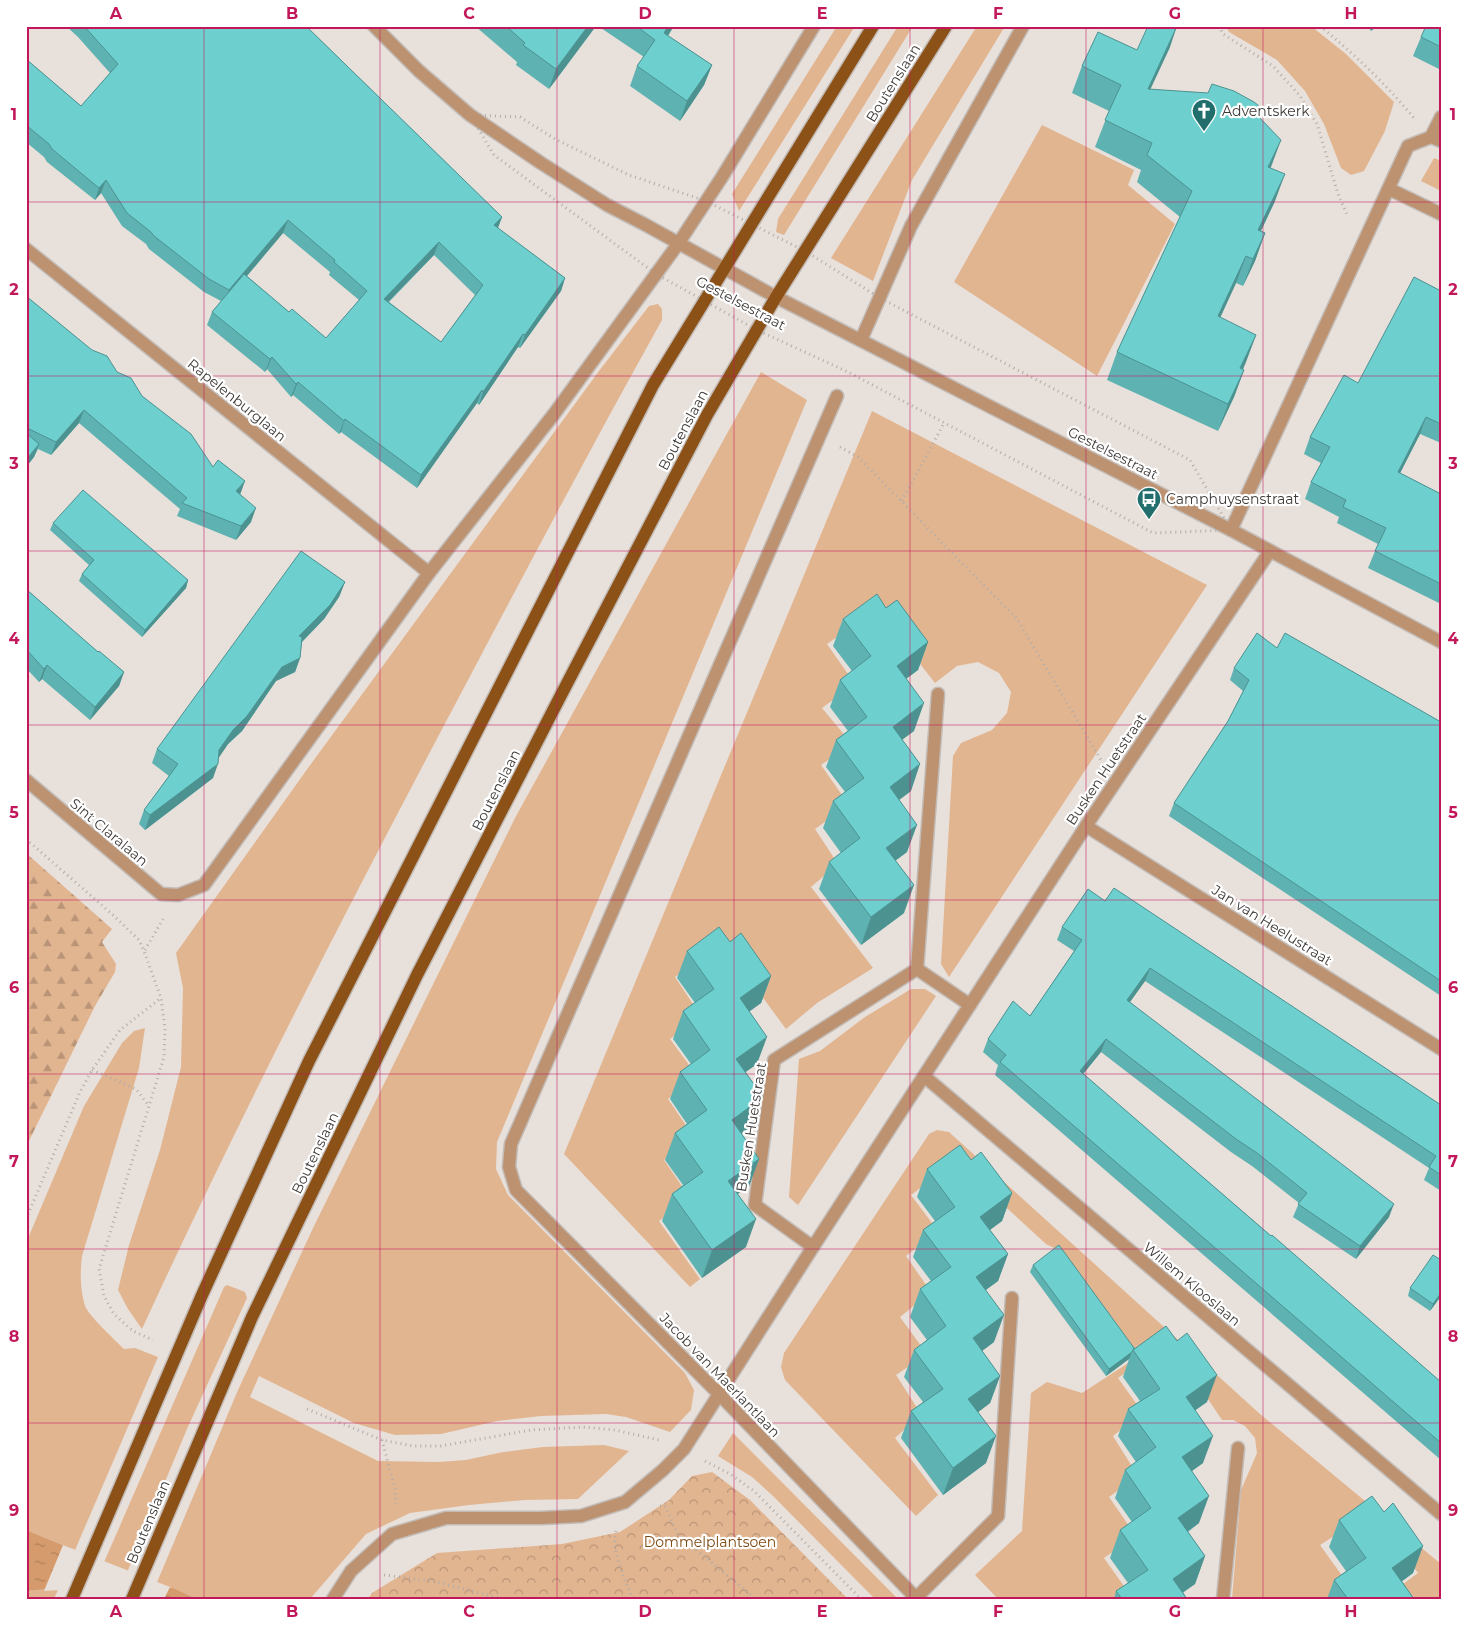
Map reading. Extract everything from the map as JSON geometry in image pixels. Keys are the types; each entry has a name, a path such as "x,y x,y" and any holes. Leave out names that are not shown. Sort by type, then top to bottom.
{"main road":[{"path":"72,1599 202,1295 309,1061 653,386 873,26"},
{"name":"Boutenslaan","path":"132,1599 252,1317 417,975 702,424 776,297 946,26"}],"street":[{"name":"Gestelsestraat","path":"374,26 419,71 470,115 607,205 776,297 1231,530"},
{"path":"178,895 204,885 429,573 554,414 678,244 722,177 814,26"},
{"path":"861,340 911,226 1023,26"},
{"path":"1441,117 1436,139 1408,146 1231,530 1441,642"},
{"path":"1388,189 1441,214"},
{"name":"Rapelenburglaan","path":"26,249 429,573"},
{"path":"820,436 838,396"},
{"name":"Jacob van Maerlantlaan","path":"820,436 511,1144 509,1168 516,1190 720,1395 916,1598"},
{"name":"Busken Huetstraat","path":"720,1395 813,1247 1086,826 1270,551"},
{"path":"938,694 917,969 970,1005"},
{"name":"Sint Claralaan","path":"26,780 161,894 178,895"},
{"name":"Jan van Heelustraat","path":"1086,826 1441,1049"},
{"name":"Busken Huetstraat","path":"813,1247 755,1205 774,1060 917,969"},
{"name":"Willem Klooslaan","path":"924,1076 1441,1514"},
{"path":"916,1598 998,1516 1012,1298"},
{"path":"333,1599 351,1570 392,1534 397,1532 446,1518 581,1516 624,1502 663,1470 684,1449 720,1395"},
{"path":"1223,1599 1238,1448"}],"path":[{"path":"1219,26 1222,34 1273,66 1300,96 1317,124 1338,194 1361,247"},
{"path":"1320,26 1389,88 1436,139"},
{"name":"Gestelsestraat","path":"470,115 494,155 656,274 757,330 848,372 1153,533 1231,530"},
{"path":"838,396 861,340"},
{"path":"902,501 944,423"},
{"path":"820,436 858,457 1017,620 1115,783"},
{"path":"26,839 139,940 161,998 165,1029 164,1056 99,1268 104,1296 114,1314 133,1331 153,1340"},
{"path":"144,951 178,895"},
{"path":"26,1219 80,1092 92,1070 120,1030 161,998"},
{"path":"92,1070 136,1089 148,1106"},
{"path":"306,1409 382,1440 413,1446 441,1446 531,1430 583,1427 615,1430 652,1438 684,1449 730,1474 754,1491 861,1599"},
{"path":"382,1440 395,1489 397,1532"},
{"path":"633,1599 623,1576 614,1538 624,1502 666,1506 678,1535 756,1599"},
{"path":"351,1570 433,1581 502,1599"}],"green space":[{"path":"837,26 855,26 739,211 732,194"},
{"path":"898,26 913,26 784,235 776,232 778,219"},
{"path":"977,26 1005,26 912,180 873,281 831,258"},
{"path":"1226,26 1311,26 1346,54 1394,102 1385,131 1364,171 1351,175 1341,168 1324,124 1305,91 1277,60 1229,32"},
{"path":"1042,125 1134,170 1128,185 1175,224 1097,376 954,282"},
{"path":"1434,158 1441,161 1441,191 1421,181"},
{"path":"658,304 662,309 662,320 539,546 341,922 259,1084 142,1329 118,1290 129,1245 160,1150 181,1067 183,988 176,953 308,768 599,371 649,306"},
{"path":"761,372 807,400 497,1142 496,1169 508,1195 685,1373 694,1390 691,1410 670,1432 626,1417 606,1414 541,1416 497,1421 441,1434 395,1435 354,1423 259,1376 250,1397 378,1461 439,1462 466,1460 503,1452 543,1447 604,1445 629,1451 578,1499 525,1500 410,1513 366,1534 310,1599 197,1599 170,1587 165,1599 150,1599 238,1390 314,1226 515,818"},
{"path":"872,411 1207,585 949,977 941,964 953,756 961,743 992,730 1007,713 1011,692 999,673 978,662 957,666 935,683 877,609 827,644 855,684 822,708 852,744 821,765 849,805 815,829 838,864 811,887 873,968 817,1003 786,1029 732,956 710,953 675,977 701,1016 670,1039 698,1077 668,1099 694,1137 664,1160 690,1198 659,1221 700,1279 690,1287 564,1154"},
{"path":"26,853 112,929 102,942 116,964 115,972 95,1006 26,1147"},
{"path":"911,989 925,989 936,996 798,1205 789,1197 799,1059 820,1051 865,1017"},
{"path":"145,1028 139,1068 82,1256 81,1281 82,1294 87,1310 124,1349 135,1348 158,1357 54,1599 26,1599 26,1591 45,1589 63,1545 26,1530 26,1243 84,1106 122,1043 134,1031"},
{"path":"937,1130 949,1132 1260,1414 1441,1564 1441,1599 1388,1599 1387,1596 1418,1573 1383,1525 1364,1517 1320,1545 1348,1584 1331,1599 1232,1599 1241,1490 1257,1453 1255,1438 1245,1426 1233,1420 1222,1420 1179,1356 1157,1351 1118,1378 1143,1413 1113,1436 1138,1476 1109,1497 1136,1536 1104,1558 1131,1596 1127,1599 998,1599 975,1575 1022,1531 1031,1393 1047,1382 1082,1393 1136,1358 1056,1249 1046,1244 971,1175 950,1166 911,1195 938,1231 906,1256 931,1292 900,1317 927,1354 896,1375 921,1414 895,1438 938,1495 916,1516 785,1380 781,1367 784,1353 929,1134"},
{"path":"227,1285 245,1292 247,1298 187,1429 116,1599 88,1599 224,1287"},
{"path":"733,1433 898,1599 875,1599 773,1496 752,1477 718,1456"},
{"name":"Dommelplantsoen","path":"712,1472 750,1500 848,1599 368,1599 372,1593 437,1553 562,1544 620,1532 669,1500 692,1476"}],"water":[{"path":"26,1530 197,1599 85,1599 59,1588 26,1591"}],"pier":[{"path":"63,1545 170,1587 164,1599 78,1599 58,1590 44,1591"}],"building":[{"path":"84,26 306,26 502,217 494,225 565,278 421,475 345,419 344,421 298,382 296,384 272,357 270,359 212,312 244,274 289,312 292,309 326,338 367,291 334,262 335,260 288,220 229,290 209,279 127,213 106,180 99,188 26,125 26,59 81,106 118,64","holes":["439,242 483,285 441,342 384,299"]},
{"path":"506,26 588,26 556,69 523,45 525,43"},
{"path":"636,26 668,26 664,33 712,65 687,101 637,66 655,40"},
{"path":"1148,26 1177,26 1148,89 1208,93 1212,84 1234,91 1263,109 1259,117 1281,140 1268,167 1285,174 1258,230 1265,233 1253,259 1246,256 1218,316 1256,335 1240,368 1244,370 1228,404 1117,352 1192,191 1147,155 1152,143 1105,120 1121,85 1082,66 1098,32 1137,50"},
{"path":"1426,26 1441,26 1441,47 1421,37"},
{"path":"1414,277 1441,291 1441,424 1426,417 1398,472 1441,494 1441,584 1375,551 1386,528 1343,507 1346,500 1311,482 1330,447 1310,437 1344,375 1358,383"},
{"path":"26,296 92,350 107,356 117,372 131,378 142,396 191,434 213,467 218,460 245,481 236,491 256,508 241,526 182,503 187,498 84,410 56,442 26,429"},
{"path":"26,433 39,444 26,460"},
{"path":"83,490 188,580 145,630 82,574 94,560 53,523"},
{"path":"301,551 345,582 330,605 299,636 302,637 300,658 282,667 247,716 233,730 219,750 218,764 150,815 144,810 178,764 157,749"},
{"path":"26,589 98,652 124,672 95,707 47,665 44,669 26,649"},
{"path":"877,594 886,608 897,600 928,642 897,666 924,703 893,727 920,764 890,787 917,825 886,848 914,885 871,917 829,862 860,838 833,801 864,778 836,740 867,717 840,680 871,656 843,619"},
{"path":"1257,633 1277,648 1285,633 1441,722 1441,981 1174,803 1228,721 1249,680 1234,668"},
{"path":"1114,888 1441,1105 1441,1175 1429,1167 1436,1156 1150,968 1127,1000 1394,1204 1360,1246 1298,1204 1307,1193 1106,1039 1080,1071 1441,1382 1441,1443 1000,1062 1006,1055 988,1039 1013,1001 1030,1016 1082,940 1062,927 1088,889 1105,901"},
{"path":"719,927 730,942 741,933 771,976 740,998 767,1037 736,1059 763,1097 732,1120 759,1159 728,1181 756,1219 712,1250 672,1194 703,1172 675,1133 707,1110 680,1072 710,1050 683,1011 714,989 687,951"},
{"path":"960,1145 971,1160 981,1152 1012,1193 980,1217 1008,1254 976,1277 1004,1315 973,1338 1000,1376 968,1399 996,1436 953,1468 911,1411 943,1389 914,1350 946,1326 920,1289 951,1267 923,1230 955,1207 927,1169"},
{"path":"1059,1245 1134,1348 1132,1352 1109,1369 1033,1265"},
{"path":"1433,1255 1441,1260 1441,1293 1433,1304 1410,1288"},
{"path":"1166,1326 1177,1341 1187,1333 1217,1375 1186,1397 1213,1436 1182,1457 1209,1496 1178,1518 1205,1556 1173,1579 1187,1599 1122,1599 1116,1591 1148,1570 1120,1530 1151,1508 1125,1470 1156,1447 1128,1409 1160,1389 1133,1350"},
{"path":"1372,1496 1384,1512 1393,1503 1423,1546 1392,1568 1414,1599 1348,1599 1334,1580 1366,1558 1339,1520"}],"place":[{"name":"Adventskerk","path":"1204,132"},
{"name":"Camphuysenstraat","path":"1149,520"}]}
